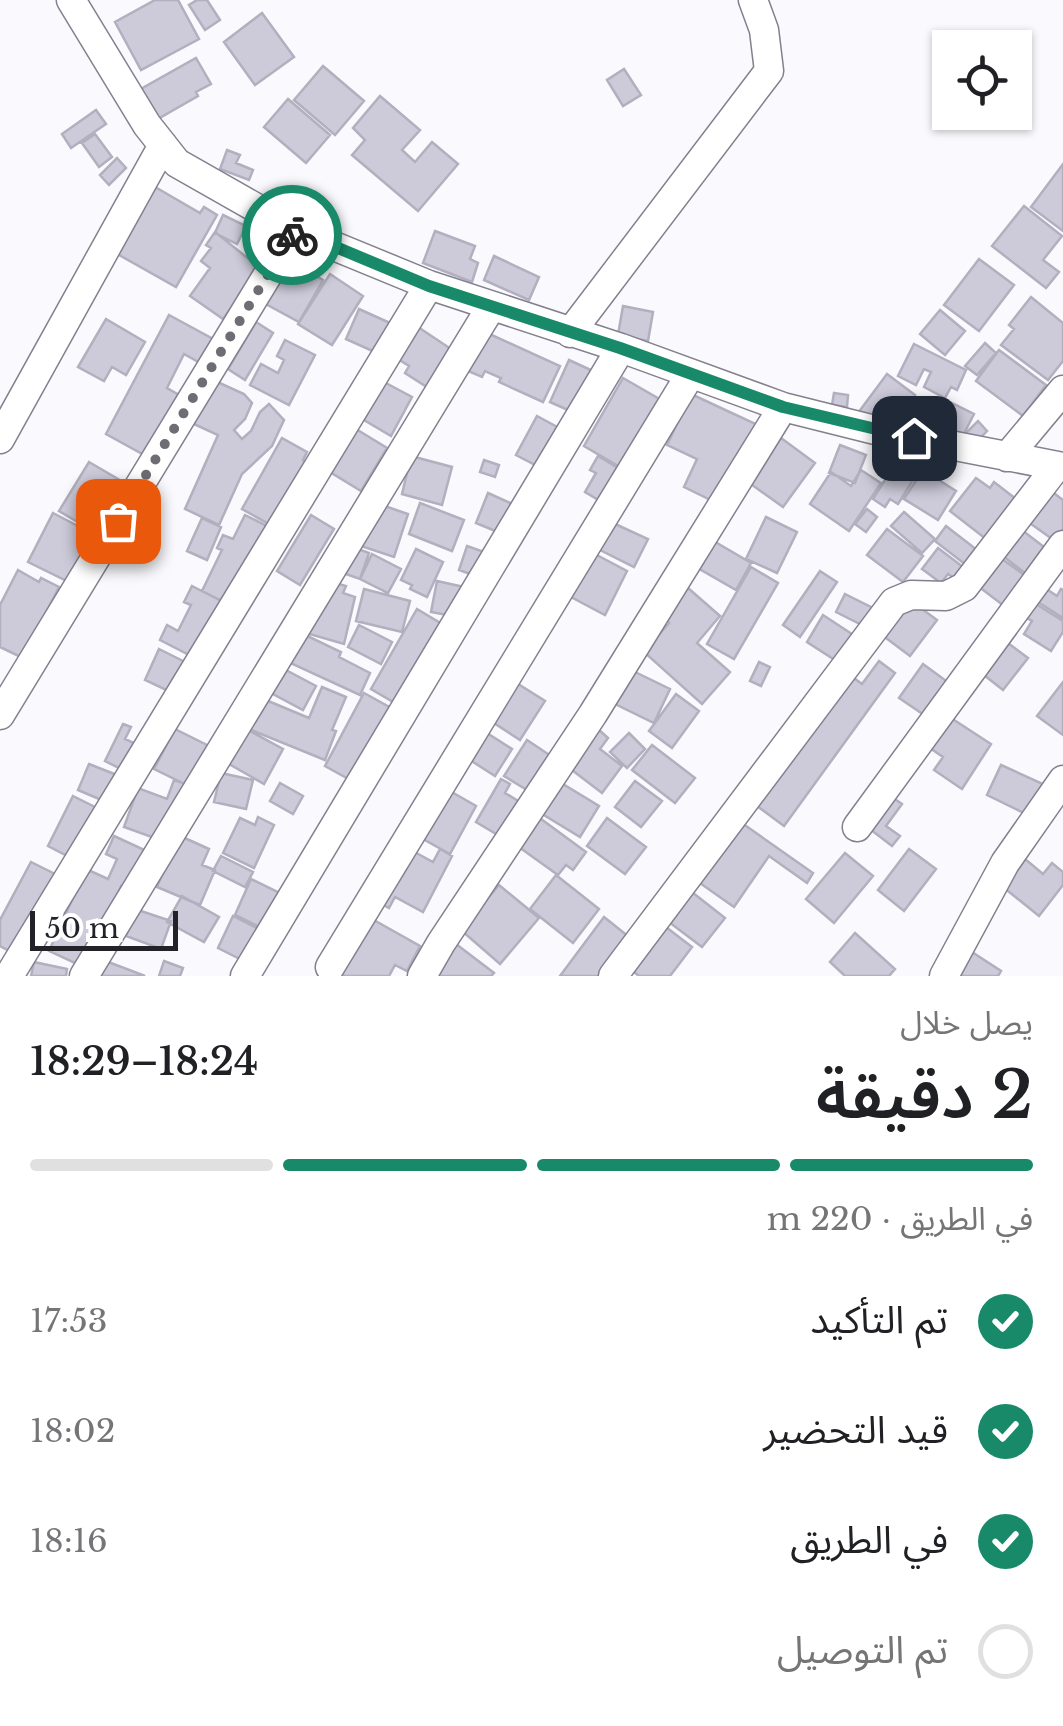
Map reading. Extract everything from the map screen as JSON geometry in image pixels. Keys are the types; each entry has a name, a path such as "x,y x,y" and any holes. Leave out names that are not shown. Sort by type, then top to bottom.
{"street":[{"path":"71,0 146,126 177,163 295,230 429,286 620,348 783,407 883,432 1060,467 964,587 946,596 911,594 894,602 613,976"},
{"path":"570,333 769,71 764,30 753,0"},
{"path":"0,438 163,145"},
{"path":"0,715 295,230"},
{"path":"9,976 429,286"},
{"path":"84,976 491,306"},
{"path":"246,976 620,348"},
{"path":"330,967 690,374"},
{"path":"1007,457 1063,390"},
{"path":"422,976 440,942 593,714 783,407"},
{"path":"857,827 1063,545"},
{"path":"944,976 1005,864 1063,780"}],"building":[{"path":"155,0 178,0 199,39 141,70 115,22"},
{"path":"207,0 220,20 205,30 189,5"},
{"path":"262,13 294,57 255,85 224,42"},
{"path":"196,58 211,84 156,120 139,90"},
{"path":"323,66 364,101 335,135 294,100"},
{"path":"624,69 641,95 623,106 607,80"},
{"path":"380,96 420,130 402,150 415,162 432,142 458,164 418,211 352,155 365,140 353,128"},
{"path":"288,99 330,135 306,163 264,127"},
{"path":"96,110 106,124 71,148 62,134"},
{"path":"95,134 112,157 99,167 82,143"},
{"path":"227,150 240,155 236,163 253,170 249,180 220,169"},
{"path":"117,158 126,168 109,185 100,175"},
{"path":"1063,164 1063,231 1031,207"},
{"path":"150,184 200,213 204,207 217,215 176,287 112,251"},
{"path":"1024,206 1062,236 1043,260 1059,272 1046,288 992,246"},
{"path":"223,215 246,226 237,244 215,233"},
{"path":"435,231 475,246 470,259 478,263 472,282 423,263"},
{"path":"215,232 260,268 223,319 190,296 210,268 201,261 211,248 206,245"},
{"path":"494,256 539,277 529,300 484,280"},
{"path":"979,259 1014,285 979,331 944,305"},
{"path":"289,260 323,280 299,322 264,303"},
{"path":"330,274 363,296 332,345 298,324"},
{"path":"1031,297 1063,323 1063,361 1048,380 1001,345 1014,329 1009,325"},
{"path":"623,306 653,312 648,341 618,335"},
{"path":"359,309 390,323 377,353 346,339"},
{"path":"940,310 965,331 945,355 920,334"},
{"path":"169,315 215,340 202,364 184,354 167,388 179,395 146,456 106,434"},
{"path":"106,319 145,342 126,375 112,367 104,381 78,367"},
{"path":"256,322 273,333 245,380 228,369"},
{"path":"418,327 454,351 430,389 405,373 409,366 398,359"},
{"path":"483,331 560,366 543,402 499,382 501,378 485,371 482,377 466,370"},
{"path":"285,340 315,355 289,405 250,385 261,364 278,373 284,360 277,356"},
{"path":"985,343 996,353 977,375 965,366"},
{"path":"914,344 966,370 957,390 951,387 945,398 924,387 931,372 924,369 916,385 898,376"},
{"path":"999,350 1046,385 1023,416 976,381"},
{"path":"569,360 595,372 577,414 550,402"},
{"path":"887,374 915,395 899,417 889,410 876,427 858,413"},
{"path":"623,378 668,404 625,470 584,446"},
{"path":"213,380 244,394 252,403 245,419 234,430 242,439 269,404 284,420 272,446 242,474 219,525 185,509 218,435 194,424"},
{"path":"384,382 412,397 391,436 364,420"},
{"path":"834,393 848,395 847,407 832,405"},
{"path":"691,394 760,426 723,506 684,487 697,459 667,445"},
{"path":"952,403 974,414 955,451 934,440"},
{"path":"537,416 561,429 541,468 516,455"},
{"path":"978,421 987,431 970,449 960,439"},
{"path":"356,429 387,448 361,491 330,472"},
{"path":"282,438 307,452 303,460 311,465 276,528 242,509"},
{"path":"781,438 815,463 783,507 748,482"},
{"path":"840,445 866,455 855,483 829,473"},
{"path":"411,456 452,467 442,505 402,494"},
{"path":"598,456 628,474 607,505 585,492 596,473 590,470"},
{"path":"900,456 920,469 898,504 890,499 885,507 873,499"},
{"path":"484,460 499,465 495,477 480,472"},
{"path":"89,462 123,482 93,531 59,511"},
{"path":"861,470 881,483 849,531 810,504 831,472 851,486"},
{"path":"923,470 956,491 938,520 904,499"},
{"path":"976,478 990,488 994,482 1016,499 986,539 950,511"},
{"path":"1046,487 1063,500 1063,529 1055,541 1024,519"},
{"path":"488,493 517,506 505,535 476,523"},
{"path":"376,503 408,514 394,557 361,546"},
{"path":"420,503 464,520 452,551 409,534"},
{"path":"867,509 877,517 866,532 855,524"},
{"path":"904,512 935,539 922,553 891,526"},
{"path":"53,513 93,534 69,582 28,562"},
{"path":"245,515 271,528 232,606 202,591 222,550 217,548 223,535 233,539"},
{"path":"311,515 334,529 300,585 277,571"},
{"path":"766,517 797,532 777,573 746,559"},
{"path":"202,518 221,527 207,560 187,551"},
{"path":"613,523 648,539 634,567 600,550"},
{"path":"1014,524 1044,547 1025,573 995,550"},
{"path":"946,526 977,550 966,565 935,541"},
{"path":"887,529 923,556 903,582 867,555"},
{"path":"712,540 751,563 736,590 696,567"},
{"path":"350,546 369,553 360,579 340,572"},
{"path":"467,546 487,553 478,577 459,570"},
{"path":"938,548 963,567 954,578 948,574 941,583 922,569"},
{"path":"416,549 443,562 427,597 401,580"},
{"path":"593,553 627,571 605,615 571,597"},
{"path":"372,554 401,569 388,593 360,579"},
{"path":"995,554 1030,579 1008,609 974,583"},
{"path":"751,567 778,583 734,659 707,644"},
{"path":"18,570 39,582 41,578 59,587 23,658 0,647 0,605"},
{"path":"820,571 837,582 800,637 783,625"},
{"path":"437,581 464,587 458,617 431,612"},
{"path":"332,582 346,586 343,593 355,597 344,644 306,633"},
{"path":"192,586 227,604 199,660 160,640 167,625 178,631 191,605 184,602"},
{"path":"1042,586 1057,596 1063,590 1063,618 1033,599"},
{"path":"688,588 720,616 697,643 730,672 702,704 644,652 669,623 662,618"},
{"path":"364,589 410,601 402,632 356,621"},
{"path":"913,593 922,609 937,620 910,656 882,635"},
{"path":"845,594 873,608 864,626 836,612"},
{"path":"1036,604 1063,621 1063,632 1051,651 1024,634 1032,621 1027,618"},
{"path":"417,609 447,627 400,706 371,689"},
{"path":"823,615 858,638 841,664 807,642"},
{"path":"359,625 392,642 381,664 348,647"},
{"path":"299,632 341,652 339,657 370,673 360,695 286,661"},
{"path":"1004,640 1028,658 1003,690 980,672"},
{"path":"159,649 193,666 179,696 145,680"},
{"path":"879,661 895,673 784,826 753,803 847,673 862,684"},
{"path":"759,662 770,667 761,686 750,681"},
{"path":"923,664 953,686 930,719 899,698"},
{"path":"284,669 316,686 303,710 271,693"},
{"path":"631,670 670,689 654,723 615,704"},
{"path":"515,682 545,701 520,740 491,721"},
{"path":"1063,682 1063,735 1037,716"},
{"path":"322,687 346,697 325,760 249,729 261,698 309,718"},
{"path":"364,693 393,709 354,782 325,766"},
{"path":"676,694 699,711 672,748 649,731"},
{"path":"948,716 991,744 962,789 934,770 943,757 930,748"},
{"path":"123,724 131,727 125,739 138,745 125,771 105,761"},
{"path":"175,729 211,747 191,787 154,769"},
{"path":"598,729 608,738 600,749 622,766 602,793 568,767"},
{"path":"248,730 283,749 264,784 229,764"},
{"path":"487,733 512,749 495,776 470,760"},
{"path":"629,733 645,749 627,768 610,752"},
{"path":"527,740 554,758 532,793 504,776"},
{"path":"652,745 695,778 675,803 632,770"},
{"path":"89,764 122,777 111,804 78,790"},
{"path":"1001,765 1043,784 1028,815 987,795"},
{"path":"221,773 253,780 246,809 214,802"},
{"path":"501,779 510,784 505,793 523,804 503,838 476,822"},
{"path":"174,780 189,785 160,840 124,827 138,788 167,799"},
{"path":"558,781 599,806 580,837 539,812"},
{"path":"635,781 662,801 641,827 615,807"},
{"path":"280,783 303,796 293,814 270,801"},
{"path":"450,791 476,806 450,854 423,839"},
{"path":"889,795 902,804 886,826 900,836 892,846 866,826"},
{"path":"73,796 103,811 77,861 48,846"},
{"path":"537,816 586,852 573,870 566,865 558,875 516,845"},
{"path":"258,817 274,825 254,868 223,853 240,818 255,825"},
{"path":"607,818 646,847 625,874 587,846"},
{"path":"739,821 813,873 807,883 769,856 734,907 697,881"},
{"path":"178,835 209,849 202,865 215,870 200,905 157,887"},
{"path":"114,836 149,852 131,891 121,886 88,969 49,951 86,869 108,879 117,859 106,854"},
{"path":"409,849 433,862 440,849 452,856 423,912 395,897 389,908 380,903"},
{"path":"909,849 936,869 904,911 878,890"},
{"path":"845,853 873,876 834,923 806,899"},
{"path":"221,856 253,872 245,887 213,871"},
{"path":"1025,859 1043,874 1052,863 1063,872 1063,885 1039,916 1003,887"},
{"path":"31,862 63,878 21,957 0,946 0,920"},
{"path":"556,875 599,909 573,943 530,909"},
{"path":"251,879 282,894 266,930 235,915"},
{"path":"499,885 539,918 500,964 461,930"},
{"path":"688,889 725,918 702,947 665,919"},
{"path":"182,896 219,917 204,942 167,922"},
{"path":"135,909 171,921 161,949 126,936"},
{"path":"233,916 263,931 248,963 218,948"},
{"path":"604,917 634,941 607,976 560,976"},
{"path":"372,919 420,946 407,971 395,965 389,976 345,976 342,974"},
{"path":"662,924 692,947 670,976 639,976 629,968"},
{"path":"855,933 895,969 889,976 845,976 830,962"},
{"path":"456,944 494,973 433,976"},
{"path":"972,952 1001,971 998,976 956,976"},
{"path":"103,960 145,976 97,976"},
{"path":"164,961 183,968 180,976 159,976"},
{"path":"34,962 67,969 66,976 31,976"}],"way so far":[{"path":"118,521 292,235"}],"route":[{"path":"292,235 295,230 429,286 620,348 783,407 914,438"}]}
